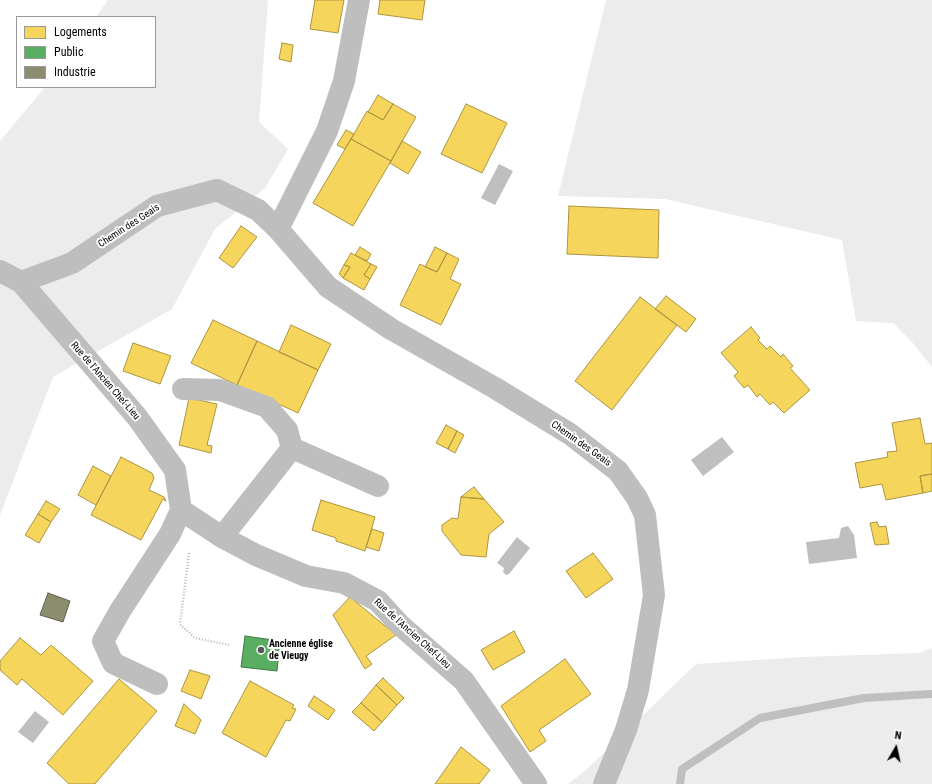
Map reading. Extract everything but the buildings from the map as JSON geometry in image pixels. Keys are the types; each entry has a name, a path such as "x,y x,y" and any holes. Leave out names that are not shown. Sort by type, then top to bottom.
{"street":[{"path":"278,229 327,131 344,81 359,0"},
{"name":"Chemin des Geais","path":"21,282 72,263 157,206 217,190 258,210 278,229 328,287 391,329 495,388 570,434 618,471 637,498 645,515 654,595 638,690 626,730 604,784"},
{"name":"Rue de l'Ancien Chef-Lieu","path":"0,270 21,282 137,417 175,470 181,510 222,537 256,556 306,576 344,583 378,601 399,624 464,681 536,784"},
{"path":"183,389 220,390 267,407 287,430 292,448"},
{"path":"292,448 378,486"},
{"path":"222,537 292,448"},
{"path":"157,684 113,663 103,641 120,611 170,534 181,510"}],"path":[{"path":"170,534 191,541 180,624 195,638 229,645"}],"shaded area":[{"path":"108,0 268,0 259,122 288,149 265,188 215,229 172,309 53,377 0,515 0,141 44,88 156,88 156,16 97,16"},
{"path":"606,0 932,0 932,367 912,342 893,323 856,321 842,240 665,199 558,196"},
{"path":"499,164 513,171 495,205 481,198"},
{"path":"722,437 734,452 703,476 691,460"},
{"path":"848,526 854,535 857,558 809,564 806,542 839,538 841,528"},
{"path":"517,537 530,548 509,574 506,575 503,572 504,568 497,563"},
{"path":"932,648 932,784 568,784 586,770 696,664 802,657 919,653"},
{"path":"35,711 49,722 33,743 18,732"}],"waterway":[{"path":"680,784 682,769 760,718 864,698 932,694"}],"place":[{"name":"Ancienne église de Vieugy","path":"261,650"}]}
